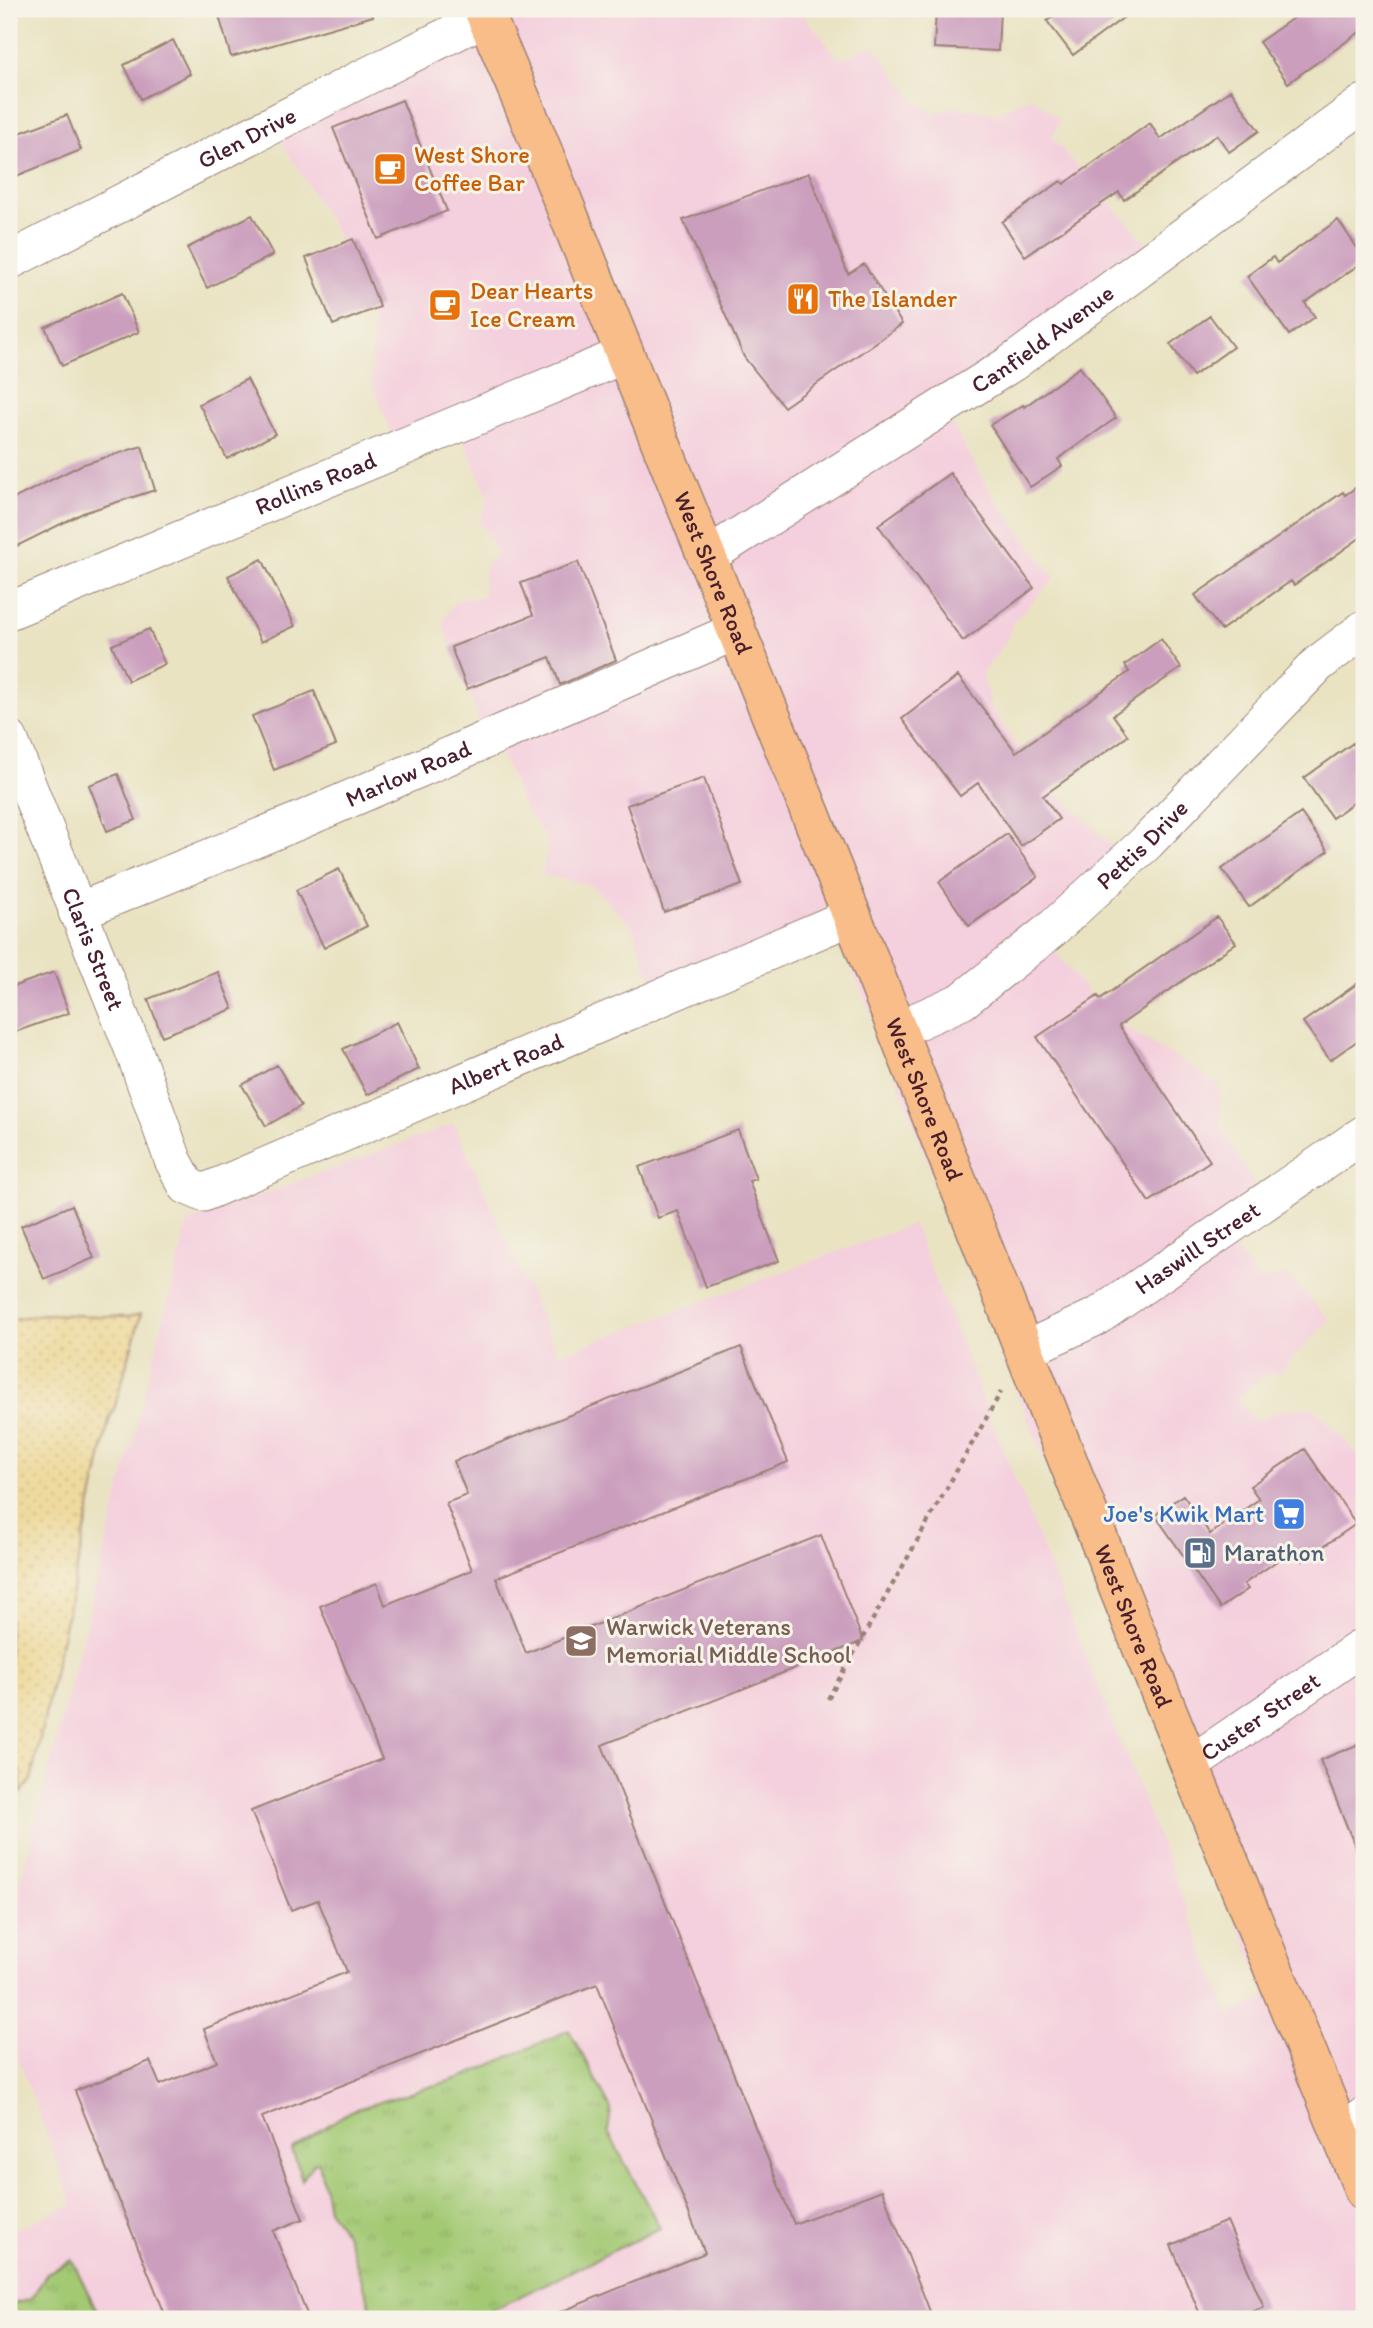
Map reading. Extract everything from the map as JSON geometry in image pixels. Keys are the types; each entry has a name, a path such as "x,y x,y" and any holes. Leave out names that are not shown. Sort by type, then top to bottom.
{"main road":[{"name":"West Shore Road","path":"484,13 533,127 852,916 1144,1653 1352,2125 1364,2191"}],"street":[{"name":"Glen Drive","path":"9,261 484,13"},
{"name":"Canfield Avenue","path":"706,557 1012,363 1364,103"},
{"name":"Rollins Road","path":"9,611 624,355"},
{"name":"Pettis Drive","path":"897,1030 962,1001 1051,930 1147,842 1318,664 1364,629"},
{"name":"Marlow Road","path":"77,912 306,818 736,631"},
{"name":"Claris Street","path":"9,739 134,1051 173,1160"},
{"name":"Albert Road","path":"173,1160 187,1186 203,1193 852,916"},
{"name":"Haswill Street","path":"1025,1350 1098,1316 1364,1134"},
{"name":"Custer Street","path":"1191,1764 1364,1646"}],"path":[{"path":"828,1699 1025,1350"}],"shaded area":[{"path":"467,9 798,9 840,59 874,45 915,101 935,113 958,107 996,114 1031,96 1060,120 1052,138 1152,249 940,403 992,495 1055,578 1012,623 1007,640 982,674 991,707 1032,769 1122,855 1043,937 1108,1017 1219,1084 1221,1126 1258,1192 1218,1228 1261,1282 1286,1274 1330,1320 1279,1373 1265,1375 1237,1397 1254,1421 1284,1409 1314,1408 1364,1461 1364,2319 9,2319 9,2232 73,2204 9,2035 9,1927 188,1222 454,1124 558,1355 913,1224 1229,2014 1264,2000 1265,1991 1175,1767 1017,1394 884,1045 837,933 659,998 632,927 591,885 542,875 549,843 523,805 496,743 485,735 442,622 456,600 483,597 484,568 498,552 479,521 489,499 459,430 395,441 371,381 373,326 350,257 272,125"}],"sand":[{"path":"42,1314 127,1317 141,1314 110,1416 31,1780 21,1793 20,1771 9,1767 9,1320"}],"green space":[{"path":"569,2030 611,2109 608,2132 660,2228 488,2312 489,2319 372,2319 372,2310 347,2236 328,2209 319,2162 314,2163 302,2180 292,2149 350,2111 466,2076"},
{"path":"72,2260 101,2319 9,2319 9,2305 31,2299 47,2273"}],"building":[{"path":"217,9 371,9 373,16 231,57"},
{"path":"936,9 1000,9 998,51 934,48"},
{"path":"1064,9 1135,9 1073,55 1047,21"},
{"path":"1306,9 1364,9 1364,29 1288,83 1259,42"},
{"path":"173,40 190,74 141,99 124,65"},
{"path":"1231,90 1259,131 1229,152 1217,135 1124,200 1119,192 1025,256 1002,222 1061,181 1064,184 1150,123 1160,139"},
{"name":"West Shore Coffee Bar","path":"402,100 447,211 378,239 333,128"},
{"path":"67,115 81,150 9,179 9,137"},
{"name":"The Islander","path":"809,173 848,274 864,264 902,324 784,407 744,357 683,220"},
{"path":"252,215 273,255 207,288 187,248"},
{"path":"1338,220 1364,261 1305,303 1315,317 1289,335 1247,276 1273,257 1277,263"},
{"path":"353,239 380,307 333,325 306,258"},
{"path":"122,293 139,332 62,366 45,327"},
{"path":"1210,316 1233,347 1193,376 1170,344"},
{"path":"1080,367 1116,418 1058,459 1062,466 1030,487 990,425 1023,405 1024,407"},
{"path":"247,379 275,434 227,459 199,404"},
{"path":"142,446 155,490 83,513 9,550 9,501 81,465"},
{"path":"950,473 1034,588 963,641 878,525"},
{"path":"1364,482 1364,535 1294,585 1291,581 1221,630 1195,595 1343,492 1345,495"},
{"path":"262,559 295,626 261,642 228,576"},
{"path":"578,562 616,660 560,685 550,657 467,689 451,647 533,615 521,583"},
{"path":"149,629 165,664 128,681 112,645"},
{"path":"1161,639 1181,668 1113,715 1128,736 1043,796 1059,819 1021,846 978,783 960,796 902,719 958,676 1016,752 1129,672 1125,665"},
{"path":"314,691 336,745 274,770 252,716"},
{"path":"1353,743 1364,759 1364,795 1332,818 1304,778"},
{"path":"118,774 136,820 107,831 89,785"},
{"path":"704,778 742,885 664,912 627,805"},
{"path":"1301,813 1328,851 1249,907 1222,869"},
{"path":"1007,834 1038,877 969,926 939,882"},
{"path":"339,869 367,926 324,948 296,890"},
{"path":"1217,917 1236,943 1119,1026 1210,1161 1149,1202 1037,1037 1098,996 1100,999"},
{"path":"54,972 69,1013 9,1034 9,988"},
{"path":"218,972 233,1009 162,1036 148,999"},
{"path":"1364,979 1364,1036 1330,1060 1303,1022"},
{"path":"397,1022 419,1069 367,1095 343,1049"},
{"path":"277,1065 301,1106 266,1126 242,1085"},
{"path":"738,1130 756,1179 749,1181 779,1261 706,1287 678,1211 658,1218 639,1167"},
{"path":"72,1205 94,1258 44,1279 21,1226"},
{"path":"741,1347 788,1462 496,1578 526,1653 821,1535 863,1641 602,1745 794,2224 882,2190 933,2319 543,2319 705,2253 597,1984 262,2117 303,2219 273,2231 309,2319 167,2319 75,2091 150,2061 160,2085 217,2062 204,2029 347,1972 318,1900 291,1910 251,1811 382,1759 320,1606 377,1583 385,1605 472,1570 446,1503 467,1495 454,1461"},
{"path":"1305,1449 1356,1524 1302,1561 1294,1549 1244,1584 1248,1589 1220,1608 1155,1515 1183,1495 1210,1534 1259,1499 1250,1486"},
{"path":"1364,1742 1364,1866 1363,1866 1320,1760"},
{"path":"1227,2221 1264,2307 1236,2319 1202,2319 1171,2245"}],"place":[{"name":"West Shore Coffee Bar","path":"390,169"},
{"name":"The Islander","path":"803,299"},
{"name":"Dear Hearts Ice Cream","path":"445,305"},
{"name":"Joe's Kwik Mart","path":"1289,1514"},
{"name":"Marathon","path":"1200,1553"},
{"name":"Warwick Veterans Memorial Middle School","path":"581,1641"}]}
